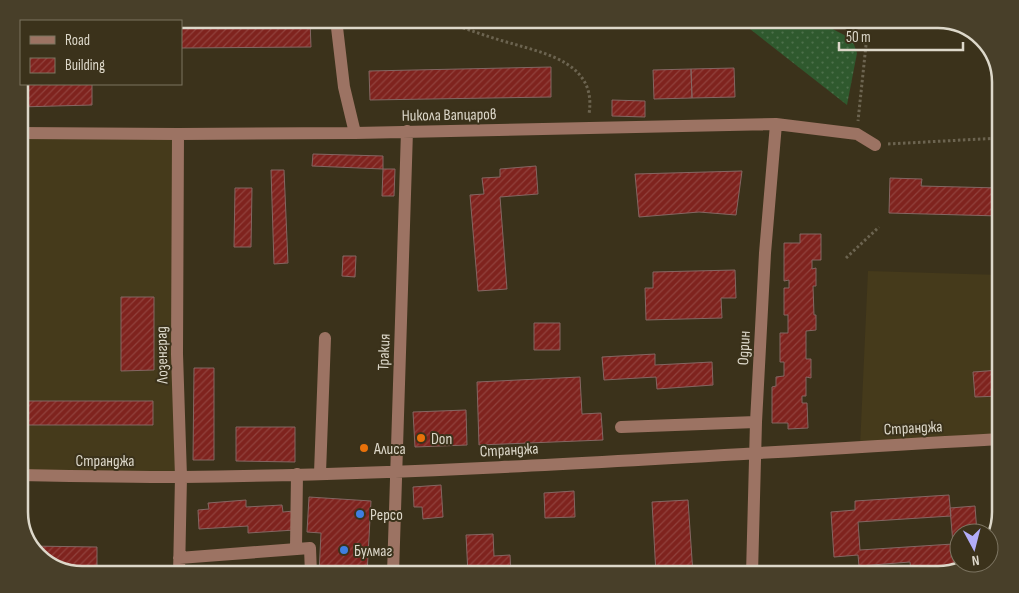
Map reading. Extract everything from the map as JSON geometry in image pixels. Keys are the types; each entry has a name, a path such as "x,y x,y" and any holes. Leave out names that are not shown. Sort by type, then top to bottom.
{"street":[{"path":"337,27 344,88 355,133"},
{"name":"Никола Вапцаров","path":"28,133 355,133 776,124 857,134 875,145"},
{"name":"Одрин","path":"752,566 754,453 765,252 776,124"},
{"name":"Тракия","path":"393,566 407,131"},
{"name":"Лозенград","path":"178,134 177,354 181,477 178,566"},
{"path":"320,473 325,338"},
{"path":"621,427 756,422"},
{"name":"Странджа","path":"28,475 181,477 395,471 992,439"},
{"path":"296,548 297,474"},
{"path":"179,558 310,548 311,566"}],"path":[{"path":"461,27 550,55 572,67 584,80 592,100 588,128"},
{"path":"854,29 866,45 857,134"},
{"path":"875,145 991,138"},
{"path":"846,258 879,227"}],"shaded area":[{"path":"28,133 178,134 181,477 28,475"},
{"path":"868,271 991,275 992,439 860,447"}],"green space":[{"path":"738,27 829,27 852,39 857,53 847,105 750,29"}],"building":[{"path":"182,27 310,27 311,47 182,48"},
{"path":"551,67 551,97 370,100 369,71"},
{"path":"734,68 735,97 692,98 691,69"},
{"path":"691,69 692,98 654,99 653,70"},
{"path":"28,85 92,85 92,105 28,107"},
{"path":"612,100 645,101 645,117 612,116"},
{"path":"313,154 383,156 383,169 312,166"},
{"path":"536,166 538,194 500,197 507,289 478,291 470,195 484,194 482,178 500,177 500,169"},
{"path":"383,169 395,169 394,196 382,196"},
{"path":"271,170 284,170 288,263 274,264"},
{"path":"742,171 736,215 699,212 639,217 635,174"},
{"path":"890,178 922,179 921,186 991,188 991,216 889,213"},
{"path":"235,188 252,188 251,247 234,247"},
{"path":"800,234 821,234 821,260 812,260 812,269 816,268 816,286 813,286 816,330 806,331 806,359 811,359 811,378 806,377 806,396 802,396 802,403 807,403 808,428 788,429 788,423 772,423 772,387 776,386 776,377 784,376 784,362 780,362 780,333 788,333 788,315 784,315 784,288 789,288 789,280 784,281 784,243 800,243"},
{"path":"343,256 356,256 355,277 342,276"},
{"path":"735,270 736,298 721,298 722,318 646,320 645,288 653,288 653,272"},
{"path":"121,297 154,297 154,370 121,371"},
{"path":"534,323 560,323 560,350 534,350"},
{"path":"655,354 655,365 712,362 713,385 657,389 656,377 604,380 602,357"},
{"path":"194,368 214,368 214,460 193,460"},
{"path":"992,371 992,396 975,397 973,372"},
{"path":"580,377 582,414 601,413 603,440 479,445 477,382"},
{"path":"28,401 153,401 153,425 28,425"},
{"path":"466,410 467,445 415,447 413,412"},
{"path":"236,427 295,427 295,462 236,461"},
{"path":"441,485 443,517 423,519 422,507 414,507 413,487"},
{"path":"574,491 575,517 545,518 544,493"},
{"path":"949,495 950,508 975,506 976,523 952,523 951,516 858,522 860,550 949,544 949,564 910,566 910,562 859,566 858,555 834,557 831,512 855,510 855,501"},
{"name":"Булмаг","path":"309,497 371,501 367,566 319,566 321,533 307,532"},
{"path":"246,500 246,507 282,505 283,512 294,511 295,530 248,533 248,526 199,529 198,510 209,509 208,503"},
{"path":"688,500 692,566 656,566 652,502"},
{"path":"493,534 494,556 510,555 511,566 468,566 466,535"},
{"path":"40,546 97,547 97,566 81,566 67,564 54,558"}],"place":[{"name":"Don","path":"421,438"},
{"name":"Алиса","path":"364,448"},
{"name":"Pepco","path":"360,514"},
{"name":"Булмаг","path":"344,550"}]}
